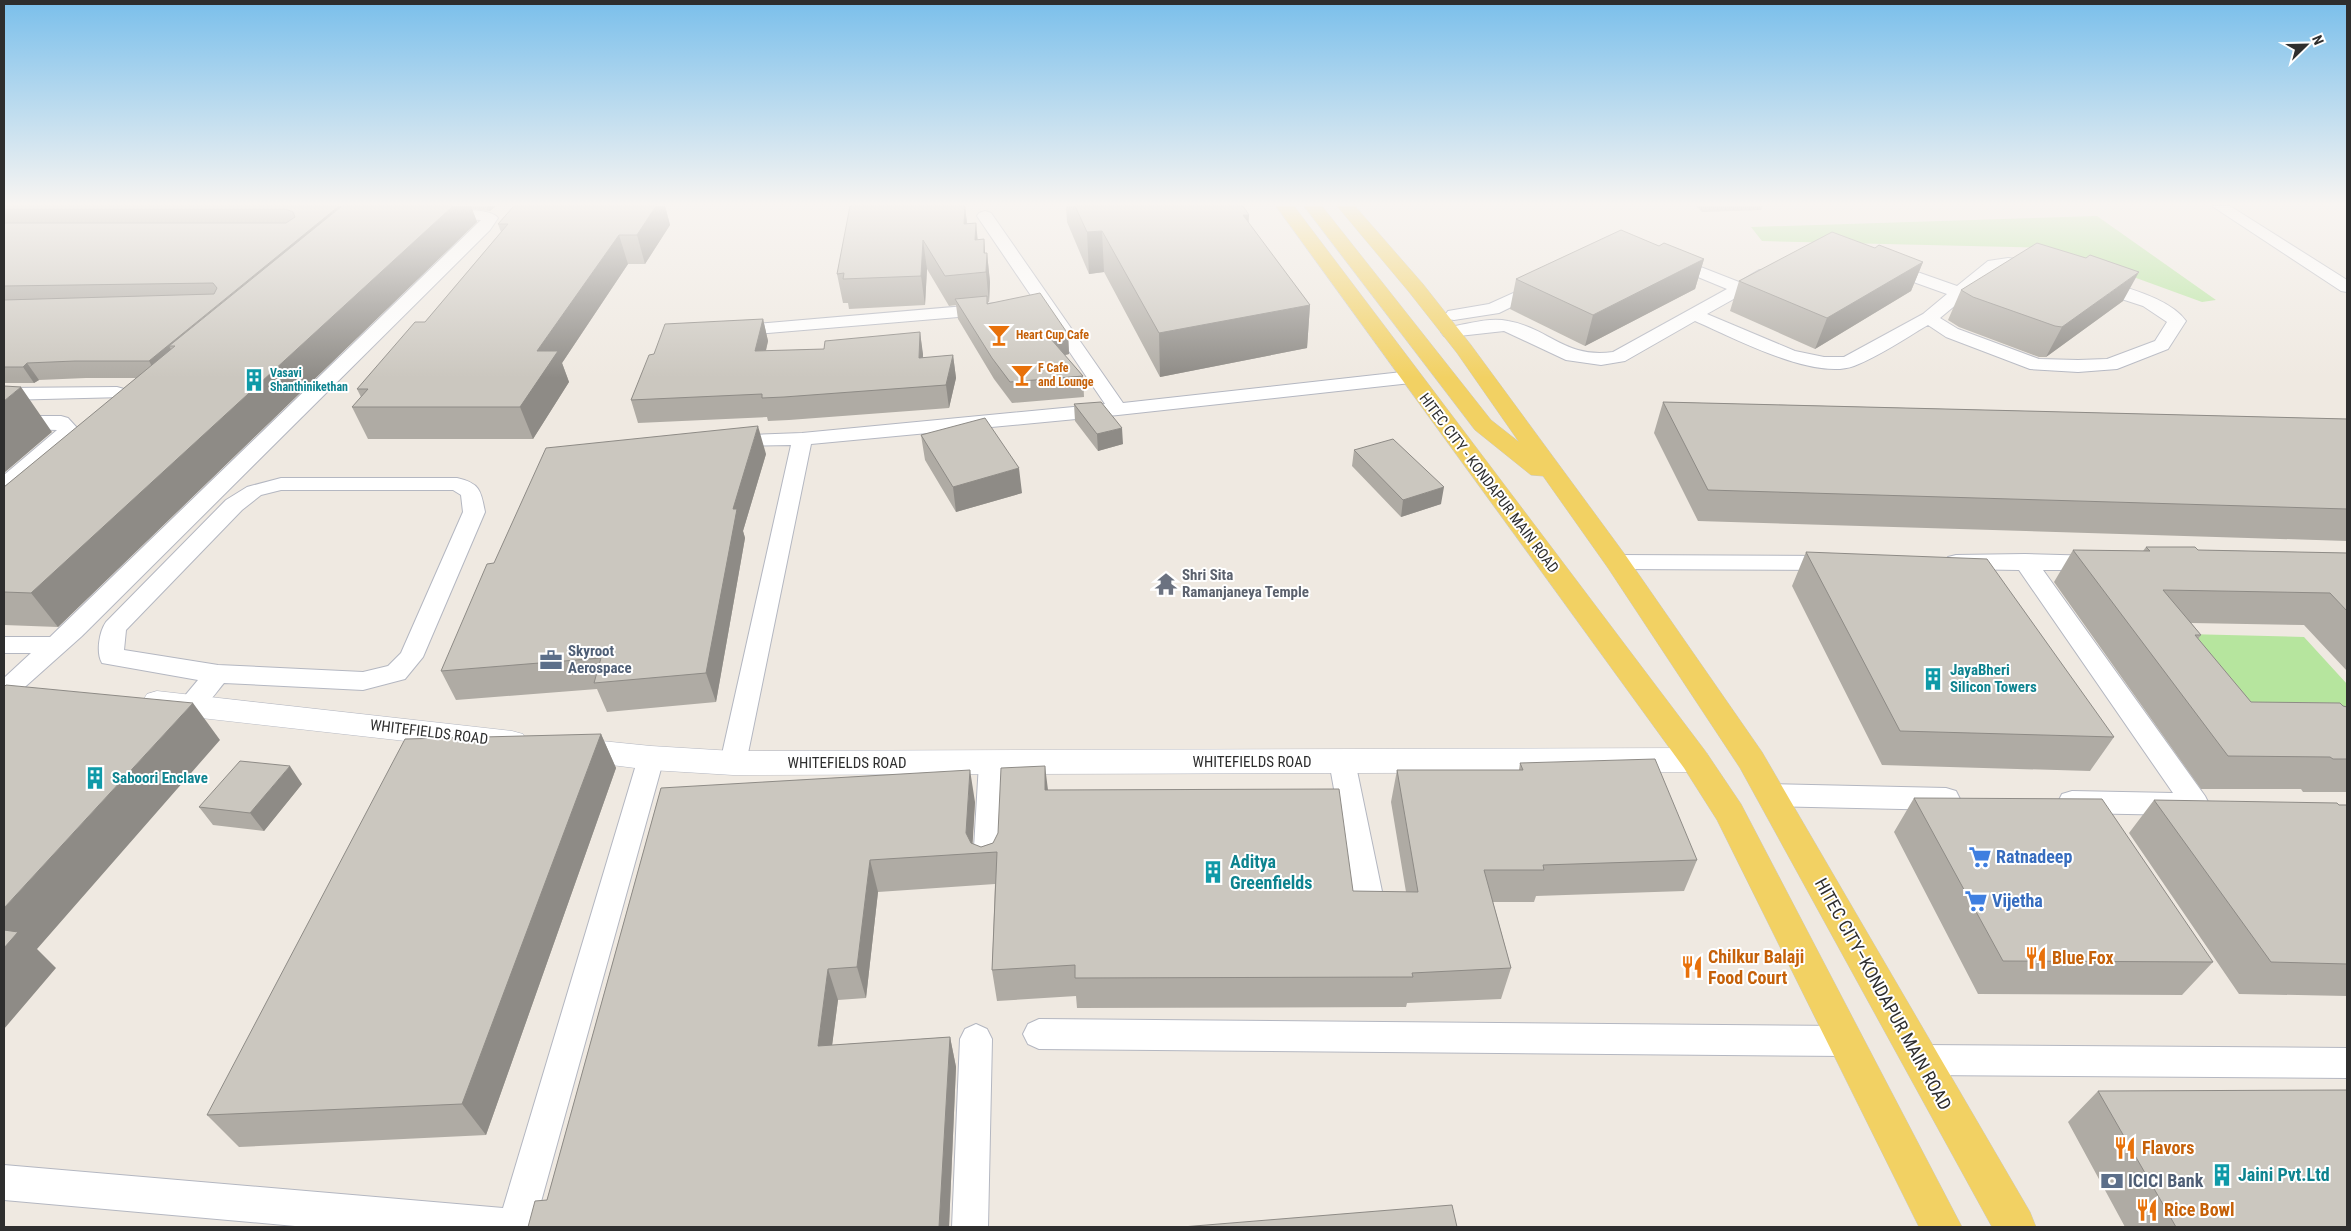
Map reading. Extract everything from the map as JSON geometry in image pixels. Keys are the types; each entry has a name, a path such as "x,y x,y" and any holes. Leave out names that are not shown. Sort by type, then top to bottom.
{"main road":[{"name":"HITEC CITY - KONDAPUR MAIN ROAD","path":"1327,263 1695,760"},
{"path":"1358,263 1483,425 1565,489"},
{"path":"1399,263 1453,323 1565,489 1617,562"},
{"name":"HITEC CITY–KONDAPUR MAIN ROAD","path":"1617,562 1751,760 2015,1227"},
{"path":"1695,760 1730,813 1941,1227"}],"street":[{"path":"16,694 54,645 73,630 447,263"},
{"path":"1018,263 1118,410"},
{"path":"1677,263 1740,288"},
{"path":"1879,263 1960,292"},
{"path":"2310,263 2347,287"},
{"path":"1693,314 1789,355 1824,363 1848,362 1929,318 1994,266 2008,264 2031,265 2050,271"},
{"path":"1453,323 1506,325 1578,359 1605,360 1618,357 1778,266"},
{"path":"1453,323 1493,310 1556,277"},
{"path":"1929,318 1952,333 2038,365 2078,366 2110,364 2162,345 2177,321 2165,310 2144,300 2078,280"},
{"path":"713,333 1047,304"},
{"path":"1493,310 1506,325"},
{"path":"715,441 802,439 1118,410 1411,378"},
{"path":"4,394 117,393"},
{"path":"4,422 61,422 69,430 4,486"},
{"path":"733,763 802,439"},
{"path":"281,484 457,484 471,492 474,512 411,657 396,673 363,681 218,674 111,658 114,628 234,504 254,492 281,484"},
{"path":"1936,562 2025,561 2119,564"},
{"path":"2025,561 2195,804"},
{"path":"1617,562 1856,563"},
{"path":"4,645 54,645"},
{"path":"192,704 218,674"},
{"name":"WHITEFIELDS ROAD","path":"132,699 192,704 651,758 733,763 1695,760"},
{"path":"516,1227 651,758"},
{"path":"1342,761 1369,901"},
{"path":"987,865 992,763"},
{"path":"928,790 957,788"},
{"path":"1770,795 1970,800"},
{"path":"2050,802 2224,804"},
{"path":"605,1015 662,805 667,804"},
{"path":"1039,1034 1846,1041"},
{"path":"970,1227 976,1039"},
{"path":"1920,1060 2347,1062"},
{"path":"4,1184 508,1227"}],"green space":[{"path":"2096,263 2164,263 2216,300 2202,302"},
{"path":"2186,634 2304,637 2347,684 2347,729 2263,728"}],"building":[{"path":"4,263 269,263 149,361 75,361 27,363 23,367 4,367 4,300 214,294 217,288 213,283 4,286"},
{"path":"271,263 390,263 31,593 4,592 4,487 175,346 169,346"},
{"path":"475,263 599,263 537,351 558,351 520,407 352,407 368,389 357,389 415,322 425,322"},
{"path":"839,263 922,263 921,276 843,279 844,273 837,274"},
{"path":"937,263 986,263 986,272 945,276"},
{"path":"1120,263 1279,263 1310,305 1159,333"},
{"path":"1549,263 1695,263 1593,315 1516,279"},
{"path":"1772,263 1921,263 1827,318 1739,281"},
{"path":"2004,263 2114,263 2139,272 2062,327 1973,297 1961,290"},
{"path":"1040,293 1068,334 1050,338 1083,376 1010,382 992,358 955,299 987,296 987,304"},
{"path":"763,319 755,351 824,349 825,341 920,332 919,358 953,355 946,385 784,397 762,398 762,394 631,400 649,355 654,354 665,324"},
{"path":"4,386 21,387 4,401"},
{"path":"1101,402 1122,428 1097,434 1074,404"},
{"path":"1663,402 2347,419 2347,509 1708,490"},
{"path":"985,418 1019,468 953,487 921,435"},
{"path":"758,426 733,509 737,509 706,673 594,683 601,658 441,671 487,564 494,563 546,448"},
{"path":"1393,439 1444,487 1403,500 1354,450"},
{"path":"2146,547 2347,553 2347,611 2330,593 2163,590 2201,635 2195,635 2251,702 2340,703 2347,707 2347,759 2333,759 2330,757 2228,756 2073,550 2150,551"},
{"name":"JayaBheri Silicon Towers","path":"1806,552 1987,559 2114,737 1900,731"},
{"path":"6,685 193,703 4,908 4,687"},
{"path":"601,734 462,1104 207,1115 405,739"},
{"path":"1655,759 1697,860 1543,865 1544,870 1484,870 1511,968 1412,973 1413,977 1075,978 1075,965 992,970 997,852 870,860 857,967 828,969 818,1046 950,1037 939,1227 528,1227 535,1201 547,1200 661,788 970,770 966,833 971,843 981,847 993,843 998,833 1001,768 1045,766 1045,790 1339,789 1353,891 1418,892 1397,770 1523,770 1520,763"},
{"path":"240,761 290,766 250,813 199,807"},
{"path":"1914,798 2102,799 2213,962 2003,961"},
{"path":"2154,800 2337,803 2339,805 2347,805 2347,964 2271,962"},
{"path":"4,930 18,932 4,948"},
{"name":"Jaini Pvt.Ltd","path":"2347,1090 2347,1227 2176,1227 2098,1091"},
{"path":"1452,1205 1457,1227 1182,1227"}],"place":[{"name":"Heart Cup Cafe","path":"999,335"},
{"name":"F Cafe and Lounge","path":"1022,375"},
{"name":"Vasavi Shanthinikethan","path":"254,380"},
{"name":"Shri Sita Ramanjaneya Temple","path":"1166,584"},
{"name":"Skyroot Aerospace","path":"551,660"},
{"name":"JayaBheri Silicon Towers","path":"1933,679"},
{"name":"Saboori Enclave","path":"95,778"},
{"name":"Ratnadeep","path":"1980,857"},
{"name":"Aditya Greenfields","path":"1213,872"},
{"name":"Vijetha","path":"1976,901"},
{"name":"Blue Fox","path":"2036,958"},
{"name":"Chilkur Balaji Food Court","path":"1692,967"},
{"name":"Flavors","path":"2125,1148"},
{"name":"Jaini Pvt.Ltd","path":"2222,1175"},
{"name":"ICICI Bank","path":"2112,1181"},
{"name":"Rice Bowl","path":"2147,1210"}]}
